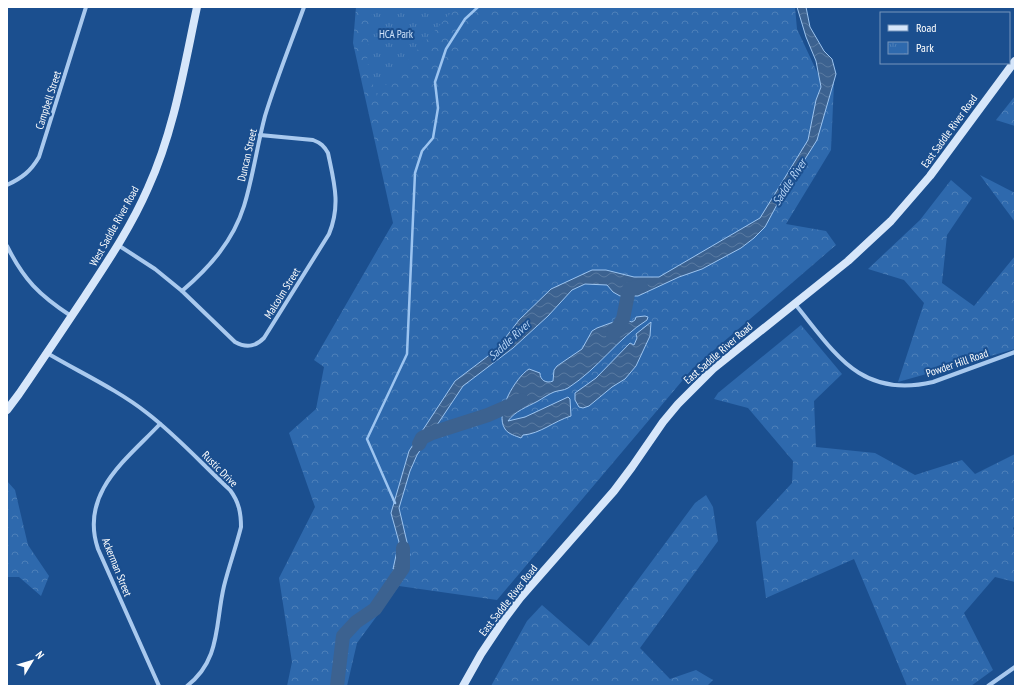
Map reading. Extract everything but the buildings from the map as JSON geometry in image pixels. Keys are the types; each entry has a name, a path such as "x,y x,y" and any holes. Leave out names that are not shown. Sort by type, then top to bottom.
{"street":[{"name":"Campbell Street","path":"7,186 27,174 39,157 86,7"},
{"name":"West Saddle River Road","path":"7,410 47,353 118,245 148,188 170,129 197,7"},
{"name":"Duncan Street","path":"182,291 207,269 220,253 237,224 244,205 266,115 304,7"},
{"name":"East Saddle River Road","path":"463,686 473,666 520,598 614,491 663,422 678,404 713,369 848,261 870,242 902,210 930,176 1015,61"},
{"name":"Malcolm Street","path":"118,245 155,269 182,291 235,342 241,345 253,345 260,342 330,234 336,215 337,204 328,153 320,143 314,140 260,135"},
{"path":"7,246 21,272 35,289 71,317"},
{"name":"Powder Hill Road","path":"794,304 839,358 850,368 862,376 877,382 894,386 920,385 933,382 1015,352"},
{"name":"Rustic Drive","path":"47,353 130,401 160,424 230,490 238,503 241,517 239,534 223,588 212,651 209,661 202,671 195,680 187,686"},
{"name":"Ackerman Street","path":"159,686 98,548 94,532 94,520 98,497 110,477 160,424"},
{"path":"988,686 1015,667"}],"green space":[{"path":"356,7 795,7 797,29 824,87 834,83 831,150 786,224 826,231 836,245 693,368 497,600 399,586 357,643 347,686 287,686 292,662 279,578 315,507 289,433 316,409 324,367 314,360 393,223 353,43"},
{"name":"HCA Park","path":"372,7 456,7 376,96 367,61"},
{"path":"1015,96 1015,126 996,120"},
{"path":"980,175 1015,193 1015,222"},
{"path":"951,180 972,198 947,235 942,283 974,306 1015,256 1015,349 898,382 924,303 904,280 868,269 920,220"},
{"path":"801,325 842,374 814,401 816,447 875,453 915,475 962,460 975,474 1015,454 1015,526 1013,528 1015,533 1015,582 995,577 964,613 993,670 971,686 907,686 854,559 766,598 756,522 792,483 793,461 748,408 714,399 718,393"},
{"path":"7,481 15,490 28,545 49,576 41,596 19,577 7,577"},
{"path":"706,495 713,507 718,541 640,648 670,679 696,670 713,680 707,686 491,686 527,621 542,605 589,646 695,503"}],"water":[{"path":"797,7 806,7 810,27 824,51 832,59 836,74 817,140 780,199 765,227 741,248 702,269 679,277 638,296 620,296 613,292 607,285 585,284 572,290 548,316 513,348 463,386 417,455 410,471 399,508 410,555 405,567 393,569 399,542 391,513 409,451 455,381 496,350 519,320 551,289 592,270 606,270 634,277 659,277 760,218 808,140 816,100 821,87 816,61 806,37"},
{"path":"636,317 648,317 647,320 626,336 579,380 566,389 556,391 514,414 508,421 525,417 568,397 570,399 571,416 541,430 523,435 521,438 506,431 502,422 504,405 513,387 524,373 529,369 540,373 541,378 544,381 553,381 554,370 557,366 582,349 592,331 616,321 625,320 632,322"},
{"path":"651,322 650,336 636,366 625,379 612,387 589,406 583,408 579,407 575,400 575,393 596,378 630,343 634,345 637,338 636,334"}],"waterway":[{"path":"395,503 367,439 407,354 415,173 422,151 433,138 438,108 435,82 446,49 465,19 478,7"},
{"name":"Saddle River","path":"613,335 623,319 629,289 641,286"},
{"name":"Saddle River","path":"419,444 422,438 432,433 488,415 522,400"},
{"name":"Saddle River","path":"337,686 343,636 356,622 375,609 403,568 403,548"}]}
